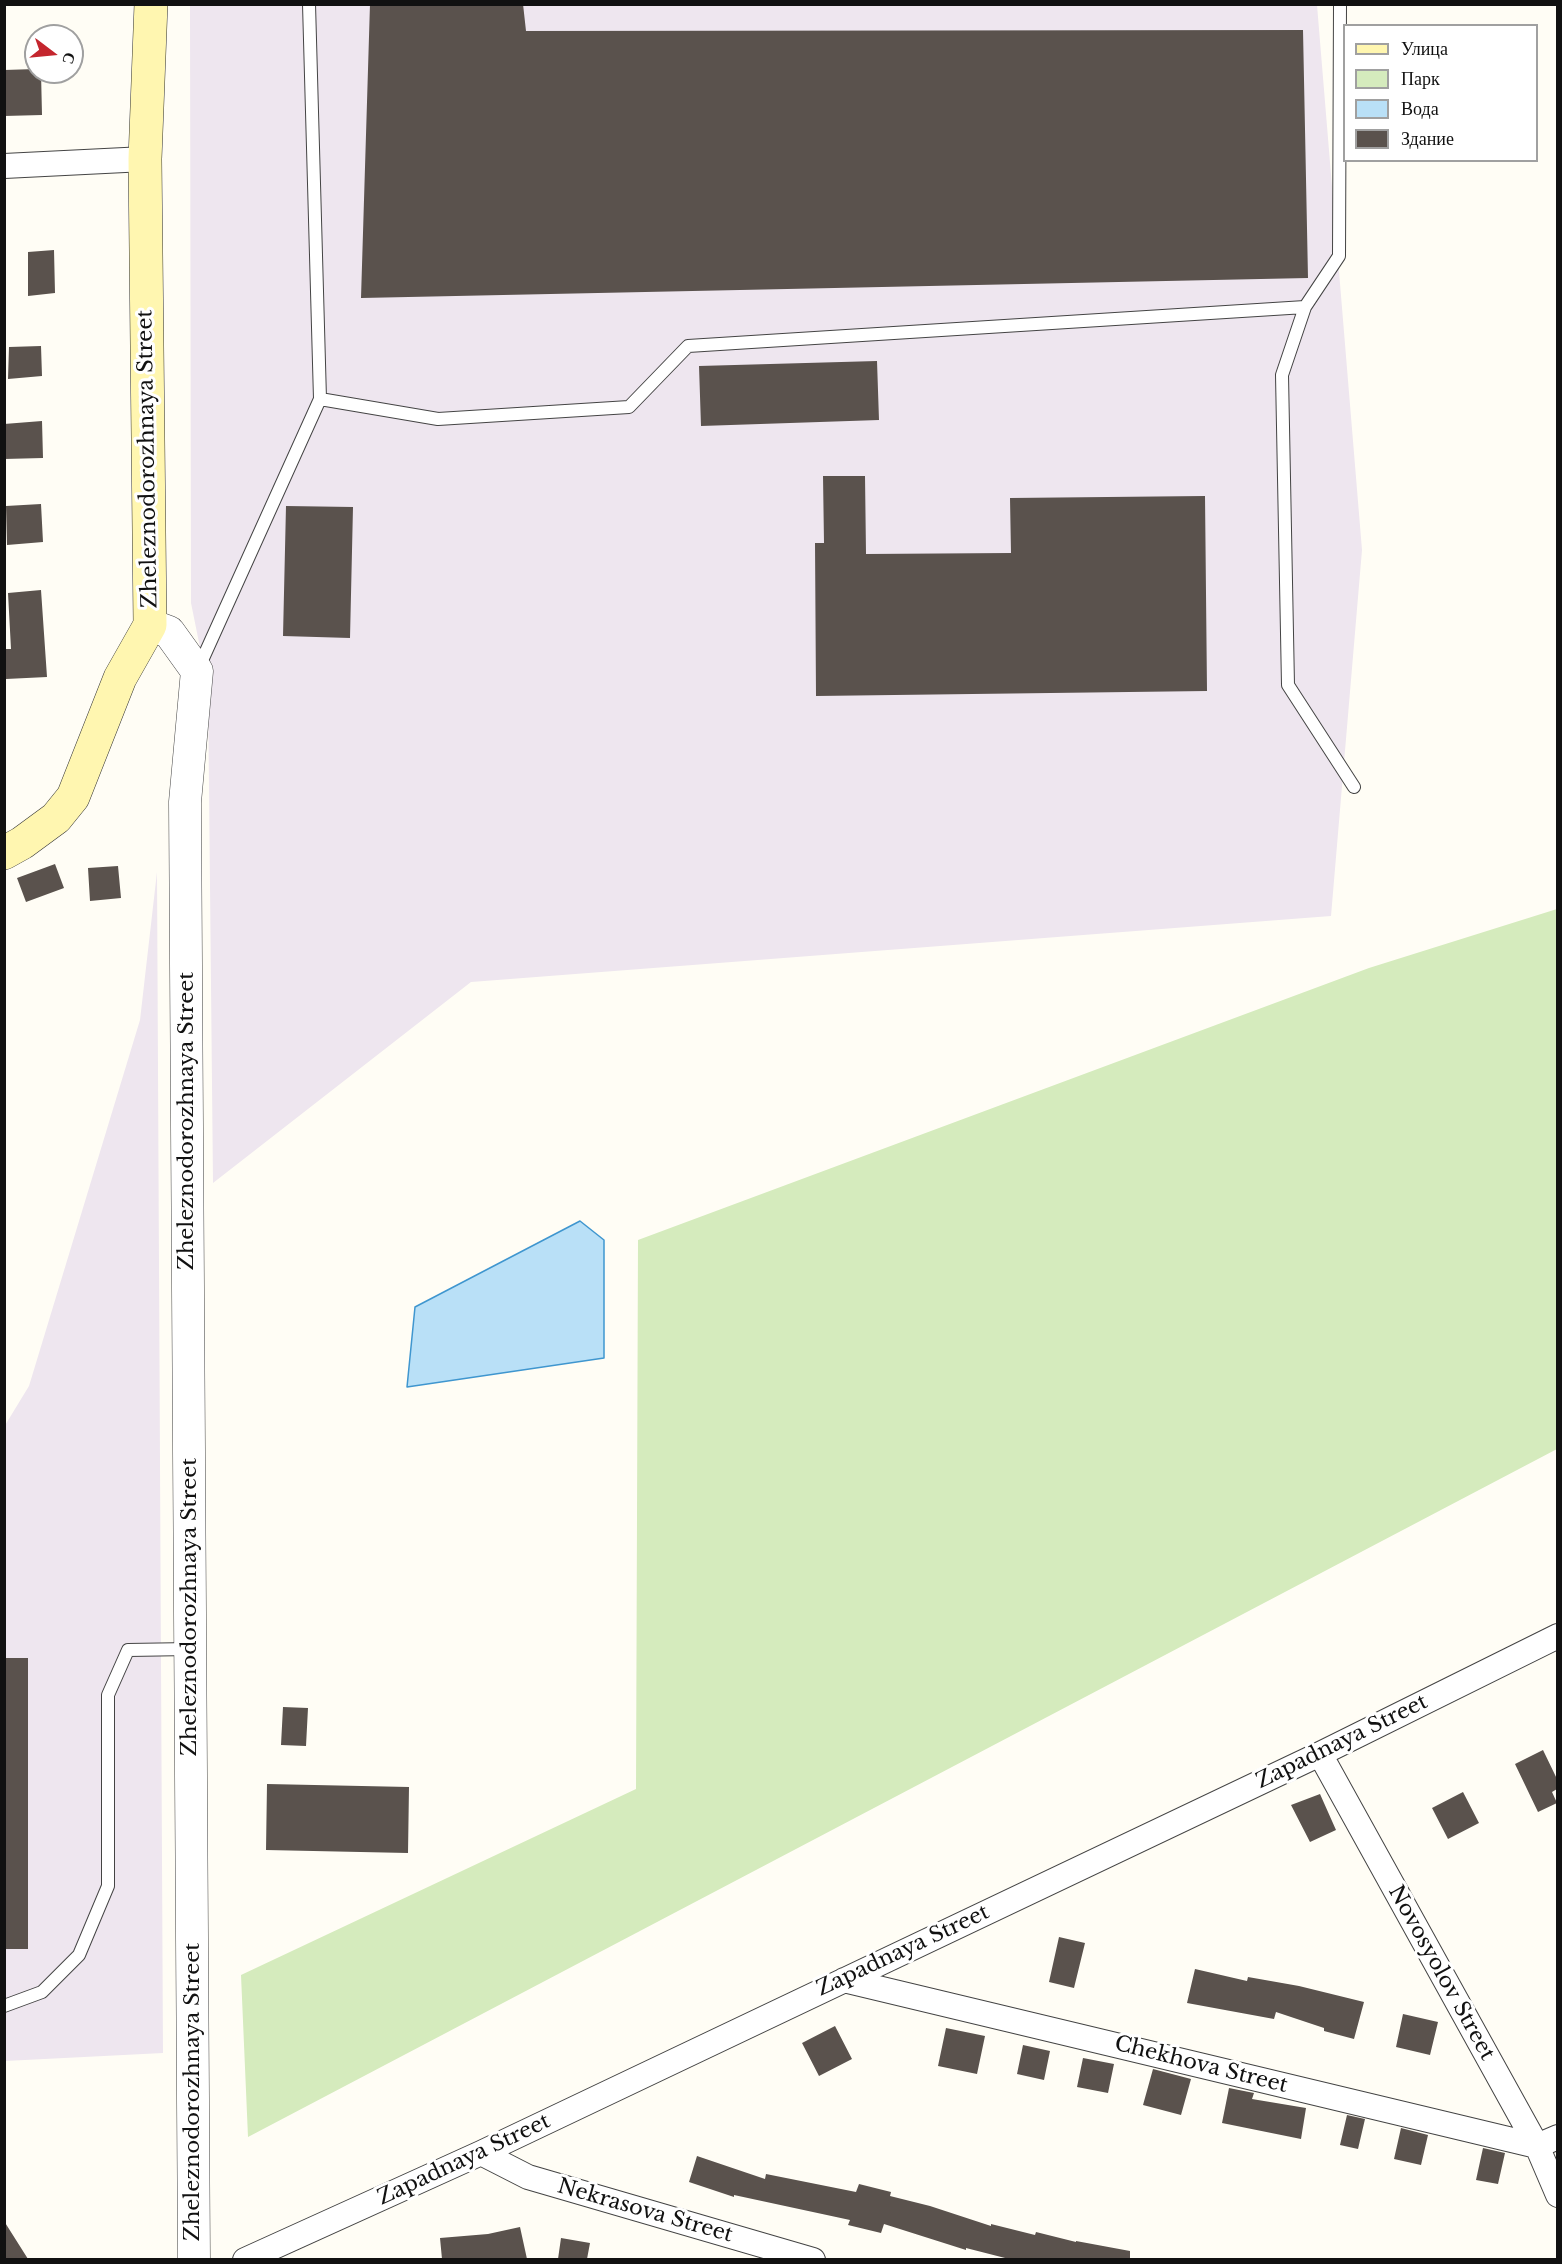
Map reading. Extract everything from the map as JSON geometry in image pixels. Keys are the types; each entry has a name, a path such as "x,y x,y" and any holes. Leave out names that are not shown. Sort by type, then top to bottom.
{"main road":[{"name":"Zheleznodorozhnaya Street","path":"150,625 145,159 151,4"},
{"path":"4,853 56,818 73,797 120,678 150,625"}],"street":[{"path":"4,166 145,159"},
{"name":"Zheleznodorozhnaya Street","path":"150,625 169,632 197,671 185,802 194,2259"},
{"name":"Zapadnaya Street","path":"245,2259 481,2153 1320,1754 1557,1636"},
{"name":"Novosyolov Street","path":"1320,1754 1547,2141 1557,2194"},
{"name":"Chekhova Street","path":"844,1980 1547,2141"},
{"name":"Nekrasova Street","path":"481,2153 528,2177 813,2259"}],"lane":[{"path":"197,671 320,399 309,4"},
{"path":"1340,4 1339,256 1305,307 1282,375 1288,685 1354,787"},
{"path":"320,399 438,419 629,407 688,346 1305,307"},
{"path":"4,2006 42,1992 79,1955 108,1886 108,1695 128,1650 190,1648"}],"shaded area":[{"path":"190,5 1317,5 1362,550 1331,916 471,982 213,1183 208,687 191,603"},
{"path":"157,872 163,2053 5,2061 4,1427 29,1386 140,1020"}],"green space":[{"path":"1557,909 1557,1449 248,2137 241,1975 636,1789 638,1240 1369,968"}],"water":[{"path":"580,1221 604,1240 604,1358 407,1387 415,1307"}],"building":[{"path":"370,4 523,4 526,31 1303,30 1308,278 361,298"},
{"path":"24,69 24,84 41,84 42,115 4,116 4,70"},
{"path":"54,250 55,293 28,296 28,252"},
{"path":"41,346 42,376 8,379 9,347"},
{"path":"877,361 879,420 701,426 699,366"},
{"path":"42,421 43,458 4,459 4,424"},
{"path":"823,476 865,476 866,554 1011,553 1010,498 1205,496 1207,691 816,696 815,543 824,543"},
{"path":"41,504 43,542 7,545 6,506"},
{"path":"286,506 353,507 350,638 283,636"},
{"path":"41,590 47,677 6,679 5,649 11,649 8,593"},
{"path":"55,864 64,888 26,902 17,878"},
{"path":"118,866 121,898 90,901 88,868"},
{"path":"4,1658 28,1658 28,1949 4,1949"},
{"path":"283,1707 308,1708 306,1746 281,1745"},
{"path":"1543,1750 1557,1779 1557,1789 1552,1792 1557,1803 1538,1812 1515,1764"},
{"path":"267,1784 409,1787 408,1853 266,1850"},
{"path":"1463,1792 1479,1823 1448,1839 1432,1808"},
{"path":"1320,1794 1336,1830 1310,1842 1291,1805"},
{"path":"1059,1937 1085,1943 1074,1988 1049,1982"},
{"path":"1195,1969 1247,1981 1248,1977 1299,1986 1364,2002 1354,2039 1324,2031 1324,2028 1276,2012 1274,2019 1187,2003"},
{"path":"1403,2014 1438,2022 1430,2055 1396,2047"},
{"path":"835,2026 852,2059 819,2076 802,2043"},
{"path":"946,2028 985,2036 977,2074 938,2066"},
{"path":"1023,2045 1050,2051 1044,2080 1017,2074"},
{"path":"1083,2058 1114,2064 1108,2093 1077,2087"},
{"path":"1153,2069 1191,2079 1181,2115 1143,2105"},
{"path":"1229,2088 1254,2093 1252,2099 1306,2108 1301,2139 1222,2123"},
{"path":"1347,2115 1365,2119 1358,2149 1340,2145"},
{"path":"1401,2128 1428,2135 1421,2165 1394,2159"},
{"path":"1483,2148 1505,2153 1498,2184 1476,2180"},
{"path":"697,2156 765,2179 766,2174 856,2192 859,2184 891,2192 890,2196 930,2206 991,2226 991,2224 1035,2235 1036,2232 1076,2242 1130,2251 1130,2259 1009,2259 966,2248 966,2250 884,2224 881,2233 848,2225 850,2220 734,2195 734,2197 689,2182"},
{"path":"4,2221 28,2259 4,2259"},
{"path":"520,2227 527,2259 442,2259 440,2238 488,2234"},
{"path":"561,2238 590,2243 587,2259 558,2259"}]}
